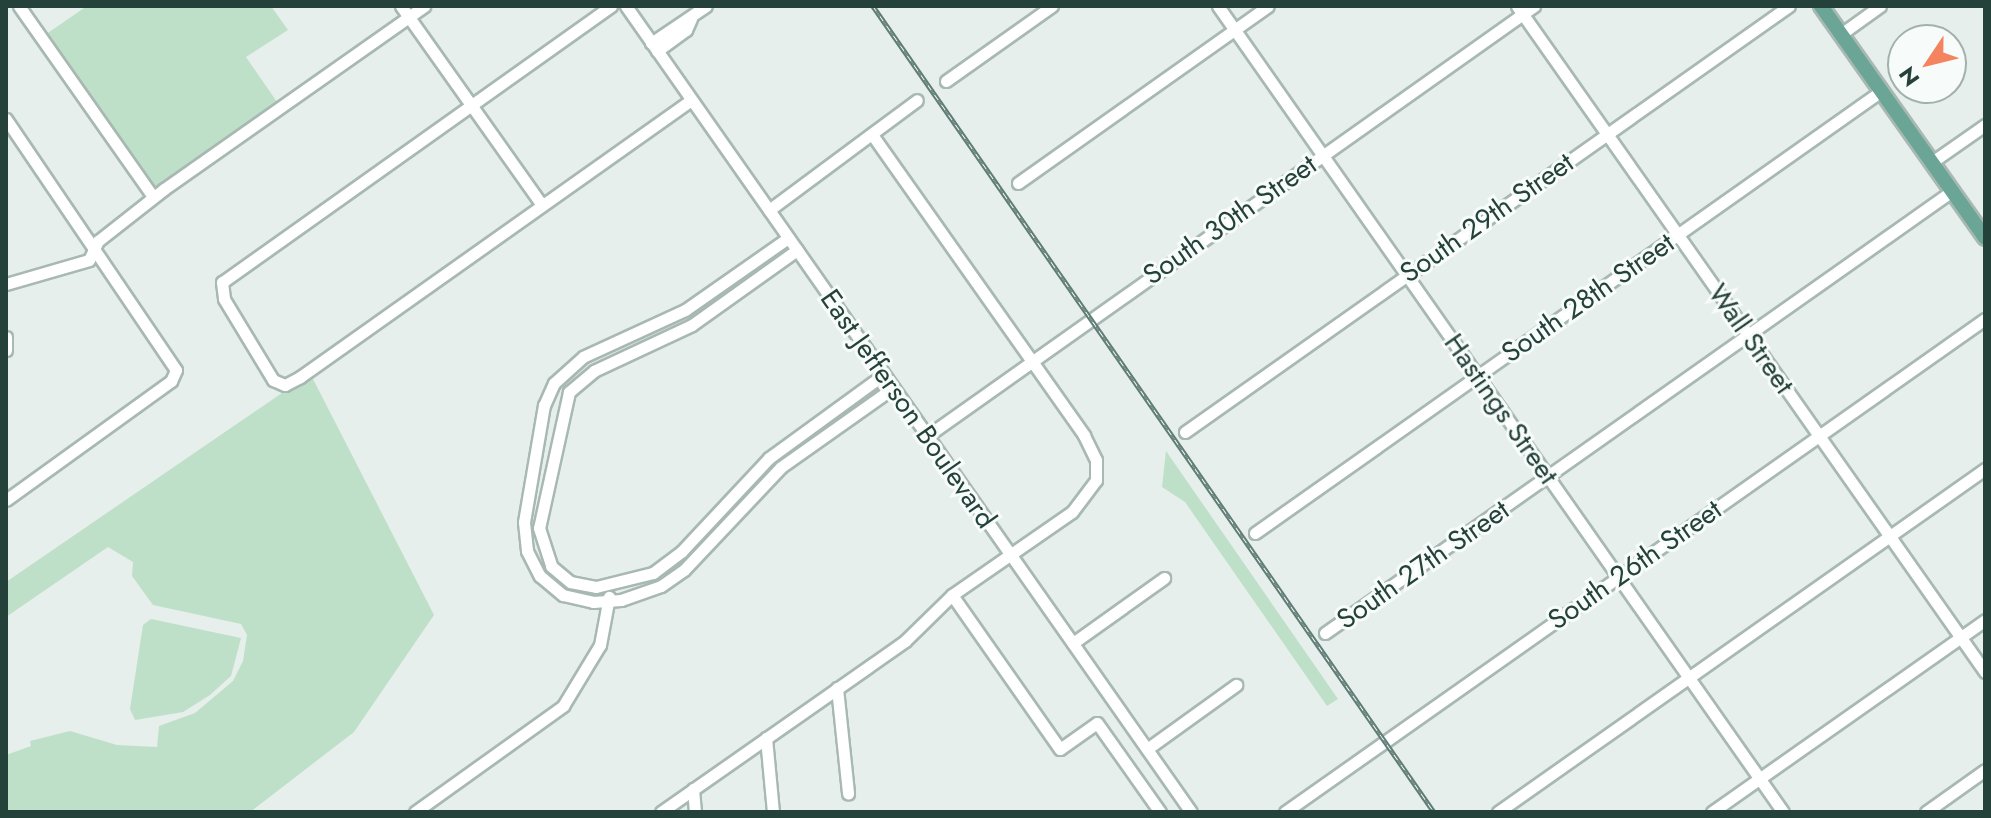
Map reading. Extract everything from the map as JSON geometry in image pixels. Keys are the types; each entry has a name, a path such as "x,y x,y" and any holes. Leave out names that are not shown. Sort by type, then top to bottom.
{"main road":[{"path":"1821,6 1985,238"}],"street":[{"path":"19,6 153,197"},
{"path":"401,6 542,205"},
{"path":"6,284 81,264 94,247 153,197 424,6"},
{"path":"611,6 222,282 224,299 265,369 285,385 691,100"},
{"name":"East Jefferson Boulevard","path":"626,6 1191,812"},
{"path":"654,47 706,6"},
{"path":"946,81 1052,6"},
{"name":"Hastings Street","path":"1218,6 1783,812"},
{"path":"1018,183 1268,6"},
{"name":"South 30th Street","path":"927,436 1520,10 1534,6"},
{"name":"South 29th Street","path":"1185,432 1789,6"},
{"path":"1841,34 1880,6"},
{"name":"Wall Street","path":"1520,10 1985,672"},
{"name":"South 28th Street","path":"1255,533 1881,91"},
{"path":"769,210 917,100"},
{"path":"6,119 169,354 174,377 6,500"},
{"path":"1932,162 1985,125"},
{"path":"661,812 914,633 952,595 1084,503 1096,477 1092,448 872,134"},
{"name":"South 27th Street","path":"1325,633 1952,191"},
{"path":"788,238 685,310 575,362 547,395 524,522 527,551 550,587 576,600 608,602 652,591 674,578 781,467 893,388"},
{"path":"797,250 679,333 578,381 564,401 539,528 541,548 551,566 570,582 609,586 665,565 769,458 884,374"},
{"name":"South 26th Street","path":"1285,812 1985,319"},
{"path":"1498,812 1985,469"},
{"path":"1073,643 1164,578"},
{"path":"415,812 563,706 600,645 609,586"},
{"path":"952,595 1060,749 1097,723 1160,812"},
{"path":"1712,812 1985,620"},
{"path":"1147,749 1236,685"},
{"path":"837,688 848,793"},
{"path":"766,738 773,812"},
{"path":"1926,812 1985,770"},
{"path":"693,789 695,812"}],"green space":[{"path":"87,6 271,6 288,30 246,57 277,102 152,191 42,37"},
{"path":"313,379 434,615 354,732 250,812 6,812 6,755 31,746 30,741 70,731 117,745 157,747 159,726 195,713 233,681 243,661 247,635 241,624 153,605 132,576 133,562 108,547 6,617 6,582 282,393"},
{"path":"1166,451 1338,699 1327,706 1185,502 1162,487"},
{"path":"151,619 241,638 231,676 210,695 183,712 135,720 130,709 143,625"}],"railway":[{"path":"873,6 1434,812"}]}
